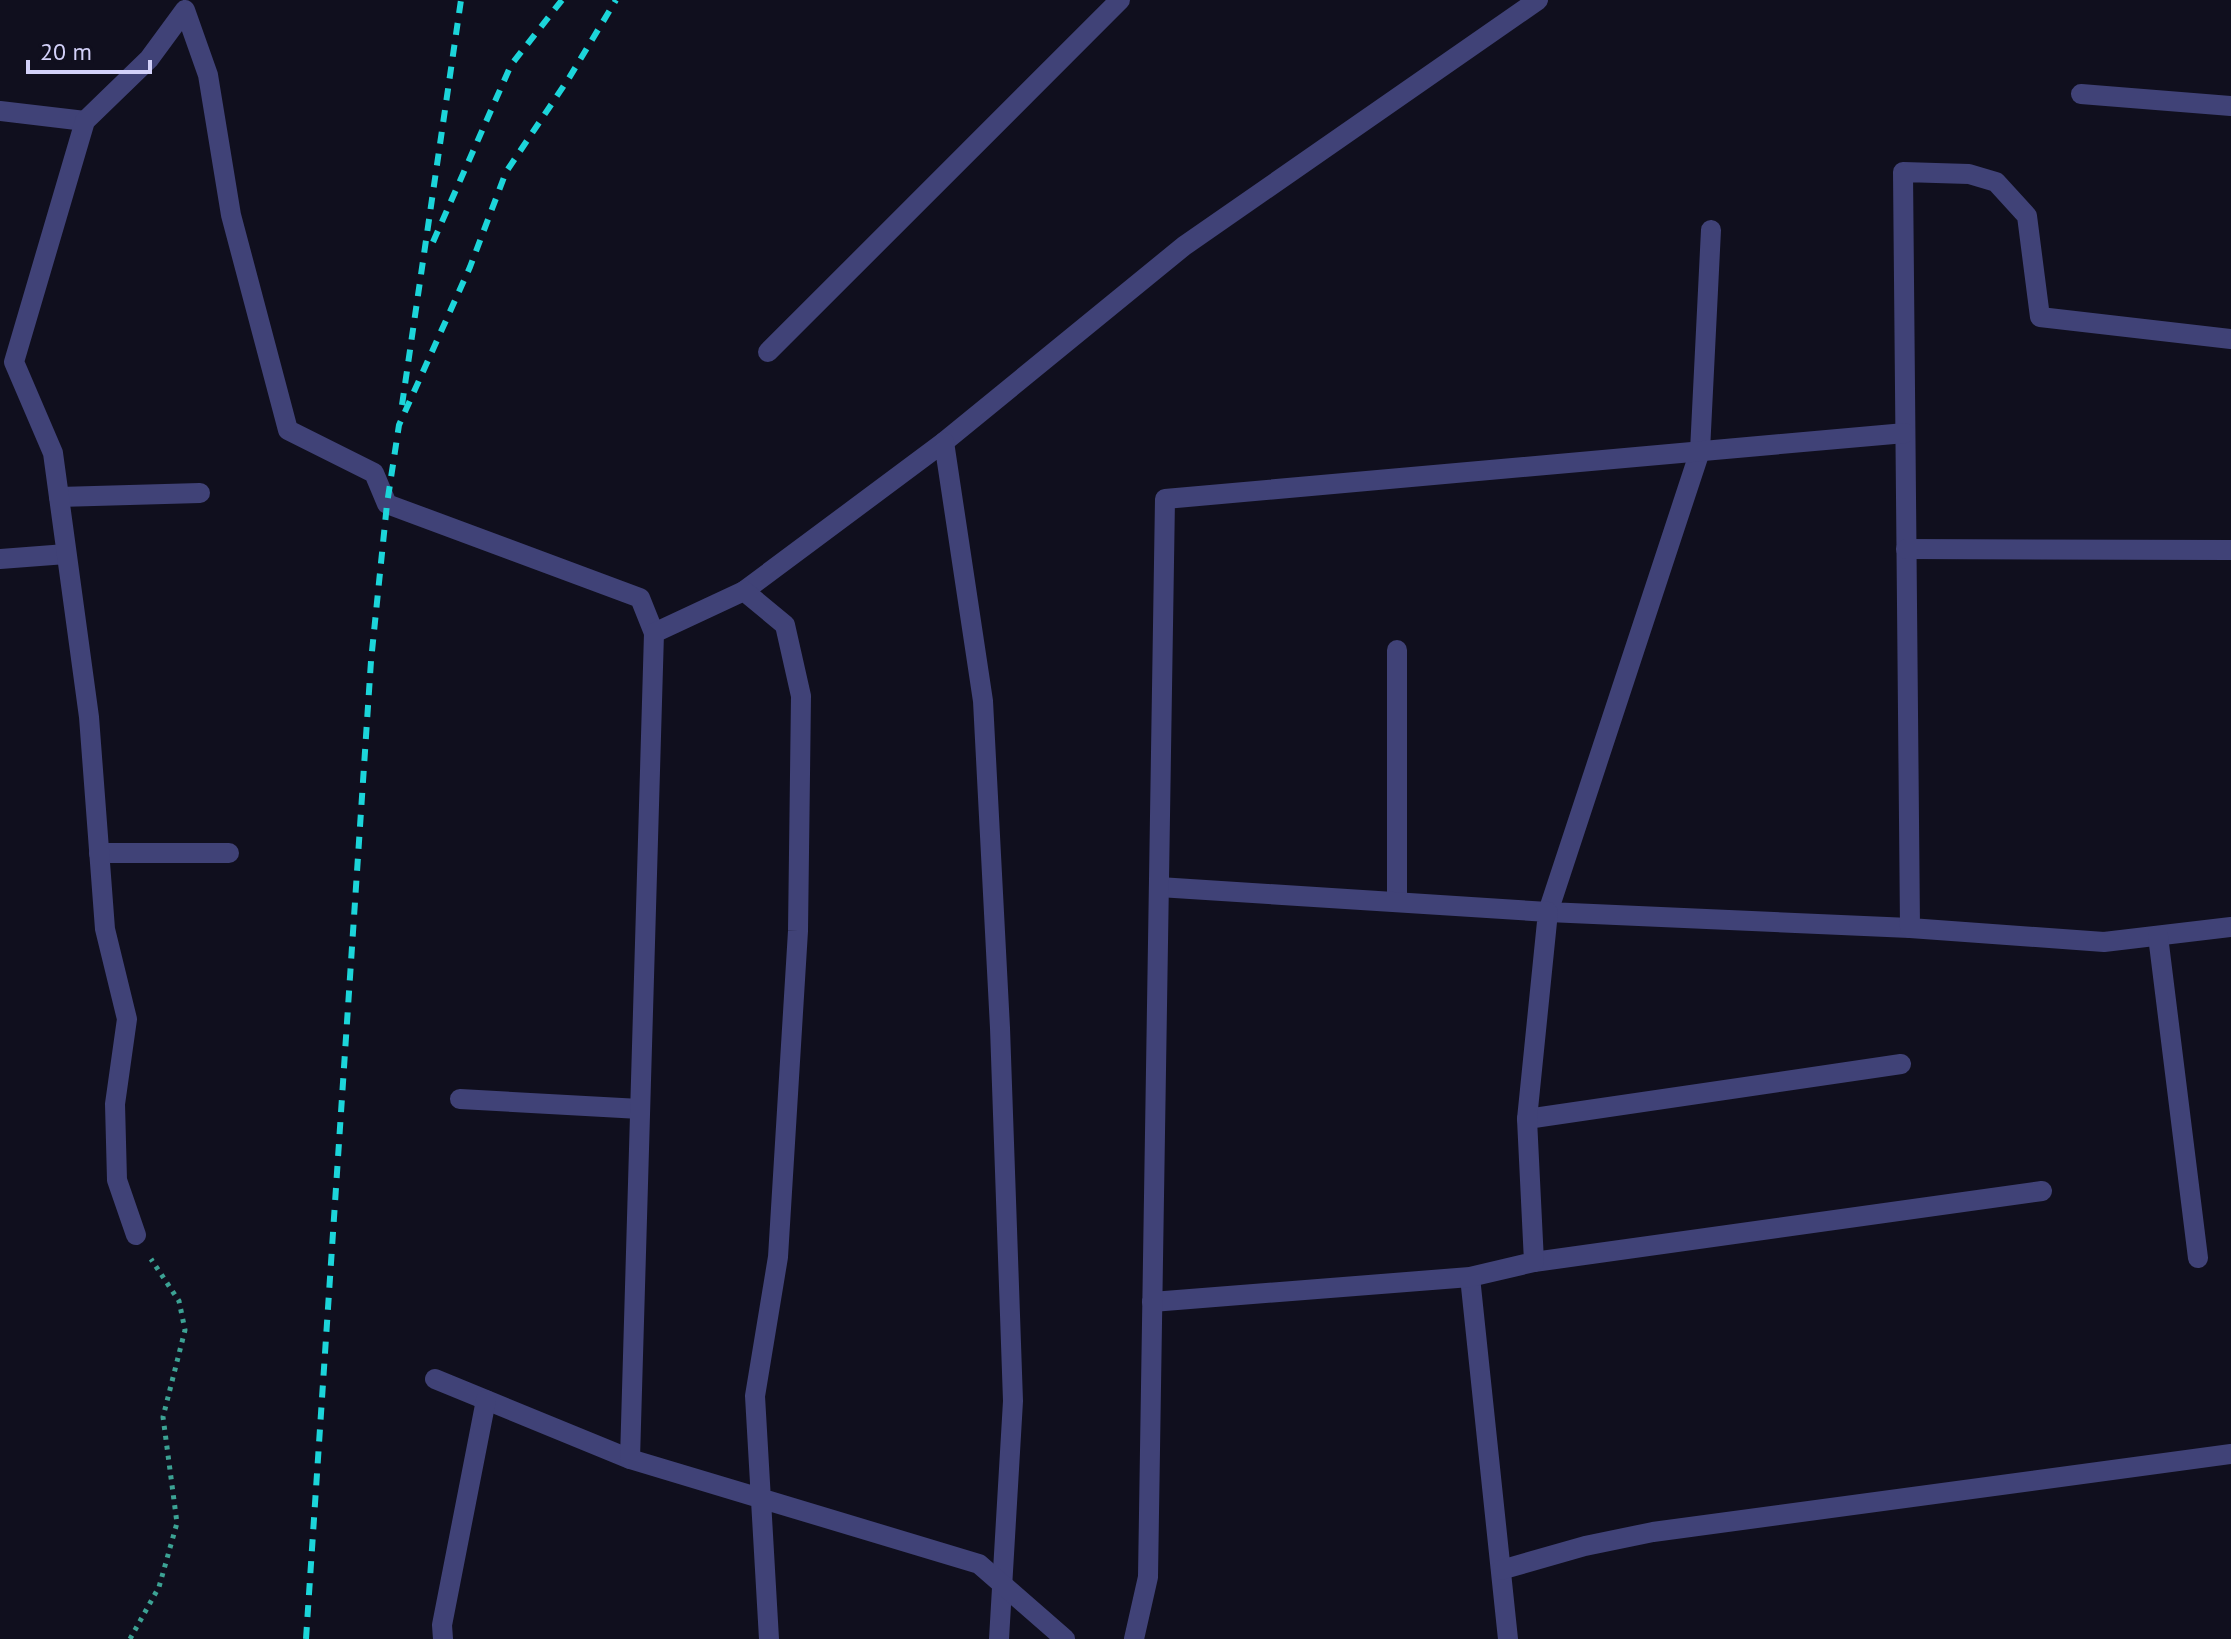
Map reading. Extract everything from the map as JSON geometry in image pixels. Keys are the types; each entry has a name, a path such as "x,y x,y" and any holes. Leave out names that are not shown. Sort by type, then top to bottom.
{"street":[{"path":"768,352 1120,0"},
{"path":"654,633 744,591 944,442 1184,246 1538,0"},
{"path":"136,1235 117,1180 115,1104 127,1019 105,929 89,717 53,453 7,362 85,121 149,59 183,5"},
{"path":"183,5 208,75 231,215 288,430 374,473 387,504 640,598 654,633 630,1459"},
{"path":"2081,94 2231,106"},
{"path":"0,111 85,121"},
{"path":"1910,928 1903,172 1969,174 1996,182 2027,216 2040,317 2231,339"},
{"path":"1534,1262 1527,1119 1548,912 1700,451 1711,230"},
{"path":"1134,1639 1148,1577 1165,499 1905,433"},
{"path":"944,442 983,701 992,872 1013,1401 999,1639"},
{"path":"59,497 200,493"},
{"path":"1906,549 2231,550"},
{"path":"0,559 66,554"},
{"path":"744,591 785,625 801,696 798,931 778,1257 755,1396 769,1639"},
{"path":"1397,650 1397,902"},
{"path":"99,853 229,853"},
{"path":"1159,887 1548,912 1910,928 2104,942 2231,927"},
{"path":"2158,936 2198,1258"},
{"path":"1527,1119 1901,1064"},
{"path":"460,1099 640,1109"},
{"path":"1152,1302 1470,1277 1534,1262 2042,1191"},
{"path":"1470,1277 1508,1639"},
{"path":"435,1379 630,1459 979,1564 1065,1639"},
{"path":"443,1639 442,1625 486,1400"},
{"path":"1501,1570 1585,1546 1653,1532 2231,1454"}],"path":[{"path":"130,1639 159,1587 177,1523 163,1417 185,1330 179,1301 136,1235"}],"railway":[{"path":"402,405 461,0"},
{"path":"433,242 511,65 562,0"},
{"path":"306,1639 371,661 387,504 399,425 470,267 506,172 569,78 616,0"}]}
